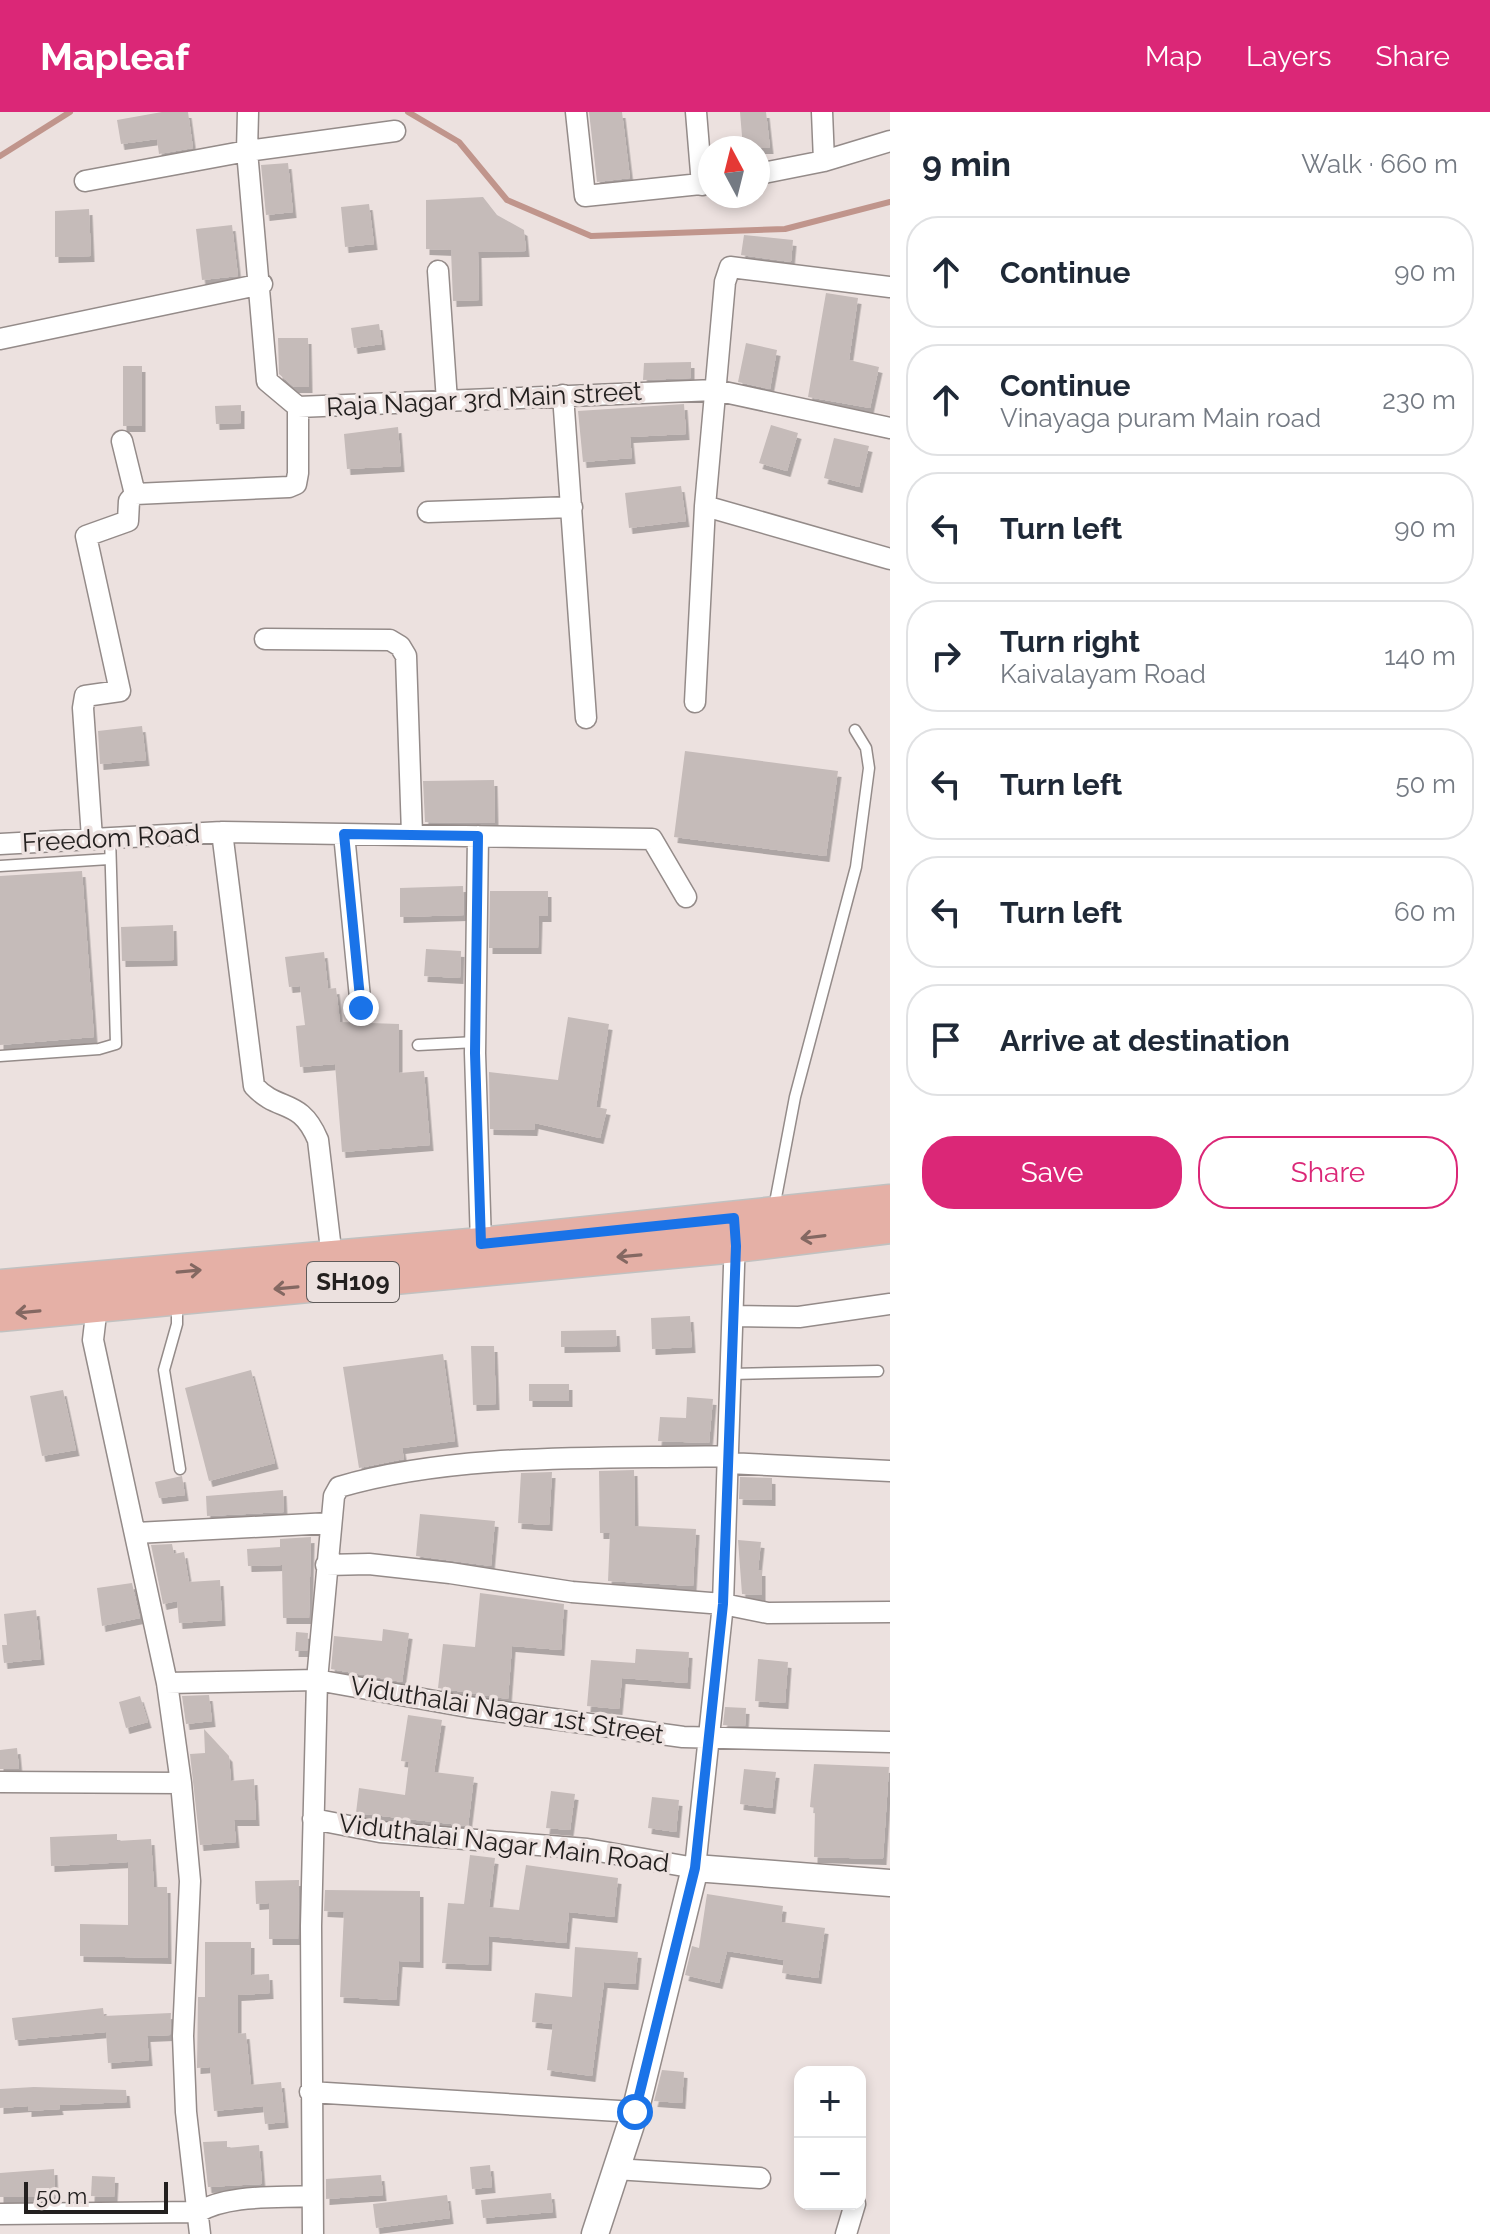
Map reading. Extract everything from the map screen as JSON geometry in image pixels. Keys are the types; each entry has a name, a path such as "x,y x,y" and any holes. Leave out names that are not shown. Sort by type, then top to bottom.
{"main road":[{"name":"SH109","path":"0,1286 132,1289 177,1298 735,1232 773,1214 890,1201"},
{"name":"SH109","path":"0,1315 97,1306 132,1289 332,1258 481,1244 890,1227"}],"street":[{"name":"Raja Nagar 3rd Main street","path":"248,112 247,151 262,284 267,381 298,407 715,390 890,428"},
{"path":"576,112 585,196 698,185"},
{"path":"696,112 699,136"},
{"path":"822,112 824,161"},
{"path":"85,181 247,151 395,131"},
{"path":"770,172 824,161 890,141"},
{"path":"695,702 705,506 725,282 730,267 890,287"},
{"path":"438,271 447,401"},
{"path":"0,339 262,284"},
{"path":"563,395 586,718"},
{"path":"101,837 83,708 85,696 120,691 86,536 128,521 129,501 135,494 191,493 296,484 298,407"},
{"path":"122,441 135,494"},
{"path":"705,506 890,559"},
{"path":"428,512 572,507"},
{"path":"265,639 390,640 400,646 406,656 412,834"},
{"path":"222,832 254,1086 262,1094 300,1111 311,1124 318,1140 332,1258"},
{"name":"Freedom Road","path":"0,844 222,832 652,839 686,897"},
{"path":"344,834 361,1008"},
{"path":"478,836 476,1042 481,1244"},
{"path":"595,2234 635,2112 695,1868 706,1738 723,1604 735,1232"},
{"path":"734,1316 799,1317 890,1304"},
{"path":"97,1306 93,1340 167,1683 181,1783 190,1881 183,2036 186,2112 200,2234"},
{"path":"313,2234 310,2092 317,1680 330,1523 334,1496 339,1487 387,1473 568,1459 727,1460 890,1471"},
{"path":"136,1533 330,1523"},
{"path":"326,1565 369,1564 572,1592 723,1604 768,1613 890,1612"},
{"name":"Viduthalai Nagar 1st Street","path":"167,1683 317,1680 468,1707 706,1738 890,1742"},
{"path":"0,1782 181,1783"},
{"name":"Viduthalai Nagar Main Road","path":"313,1819 380,1832 587,1849 695,1868"},
{"path":"695,1868 890,1883"},
{"path":"310,2092 452,2098 635,2112"},
{"path":"615,2169 760,2178"},
{"path":"0,2214 198,2212 209,2205 236,2201 311,2196"},
{"path":"846,2234 853,2210"}],"lane":[{"path":"773,1214 795,1097 856,867 869,768 866,748 855,730"},
{"path":"0,1056 99,1049 116,1044 109,859 101,837"},
{"path":"0,866 109,859"},
{"path":"418,1045 476,1042"},
{"path":"177,1298 177,1324 164,1370 180,1469"},
{"path":"731,1374 878,1371"}],"building":[{"path":"162,112 188,112 193,148 159,154 157,139 121,144 117,120"},
{"path":"589,112 622,112 630,178 597,182"},
{"path":"740,112 766,112 769,136 742,136"},
{"path":"288,163 293,212 266,215 261,165"},
{"path":"483,197 497,215 524,230 526,251 478,252 479,300 453,301 451,250 426,249 426,200"},
{"path":"369,204 374,244 345,247 341,207"},
{"path":"89,209 91,256 55,257 55,211"},
{"path":"232,225 238,276 202,280 196,229"},
{"path":"744,235 793,240 791,262 741,255"},
{"path":"826,293 858,298 849,360 879,367 870,408 808,397"},
{"path":"379,324 382,344 354,348 351,328"},
{"path":"278,338 308,338 309,387 294,387 279,374"},
{"path":"746,343 777,350 770,389 738,382"},
{"path":"691,362 691,378 643,380 644,363"},
{"path":"123,366 142,366 142,426 123,426"},
{"path":"684,404 686,434 630,437 632,458 583,462 578,411"},
{"path":"241,405 241,423 216,424 215,406"},
{"path":"771,425 798,433 787,471 759,463"},
{"path":"398,427 401,466 347,469 344,434"},
{"path":"834,438 869,446 859,487 824,478"},
{"path":"681,486 686,521 629,528 625,493"},
{"path":"142,726 146,760 100,764 98,731"},
{"path":"685,751 838,771 826,856 674,837"},
{"path":"494,780 495,823 425,822 423,781"},
{"path":"82,871 94,1037 0,1045 0,876"},
{"path":"463,886 464,915 400,917 400,888"},
{"path":"490,891 548,891 548,916 539,916 538,948 489,948"},
{"path":"173,925 174,960 122,961 121,927"},
{"path":"426,949 461,951 460,978 424,976"},
{"path":"324,952 328,989 336,988 340,1022 399,1024 399,1073 424,1071 430,1145 342,1152 335,1064 300,1067 296,1026 305,1025 300,986 289,987 285,957"},
{"path":"568,1017 609,1024 596,1107 607,1109 600,1138 535,1123 534,1130 490,1129 489,1072 558,1080"},
{"path":"690,1316 692,1347 652,1349 651,1318"},
{"path":"616,1330 617,1346 561,1347 561,1331"},
{"path":"471,1346 494,1346 496,1404 473,1405"},
{"path":"443,1354 455,1441 402,1448 404,1459 359,1468 343,1367"},
{"path":"251,1370 275,1463 209,1481 185,1388"},
{"path":"529,1384 569,1384 569,1401 529,1401"},
{"path":"63,1390 76,1450 42,1456 30,1396"},
{"path":"687,1397 713,1399 709,1443 658,1441 660,1417 686,1418"},
{"path":"634,1470 635,1526 696,1529 693,1586 608,1581 610,1533 600,1533 599,1471"},
{"path":"552,1472 549,1525 518,1523 521,1473"},
{"path":"182,1476 185,1495 159,1498 155,1482"},
{"path":"740,1477 772,1478 772,1500 739,1499"},
{"path":"283,1490 284,1512 207,1516 206,1496"},
{"path":"420,1514 495,1521 491,1566 416,1556"},
{"path":"311,1537 309,1618 283,1618 282,1565 248,1566 247,1549 280,1547 280,1539"},
{"path":"738,1540 761,1542 758,1570 762,1570 762,1595 742,1594"},
{"path":"172,1544 174,1554 184,1552 189,1582 220,1580 222,1620 179,1623 177,1601 163,1604 151,1545"},
{"path":"132,1583 140,1618 102,1626 97,1588"},
{"path":"480,1593 564,1604 561,1650 512,1646 508,1699 438,1688 443,1644 475,1647"},
{"path":"36,1610 41,1659 4,1663 2,1645 7,1645 4,1614"},
{"path":"383,1629 409,1633 402,1682 331,1669 334,1636 382,1641"},
{"path":"296,1632 308,1633 307,1651 295,1651"},
{"path":"636,1649 689,1652 687,1683 622,1678 619,1709 587,1706 591,1660 635,1663"},
{"path":"758,1659 788,1662 785,1703 755,1701"},
{"path":"209,1695 212,1721 186,1724 182,1696"},
{"path":"140,1696 148,1722 126,1728 119,1702"},
{"path":"725,1707 746,1708 745,1726 723,1725"},
{"path":"408,1715 442,1720 434,1772 474,1777 468,1826 356,1813 359,1788 405,1795 409,1762 401,1761"},
{"path":"204,1729 229,1756 231,1781 254,1779 256,1820 234,1820 236,1842 200,1845 190,1754 205,1753"},
{"path":"17,1748 19,1769 0,1769 0,1750"},
{"path":"814,1764 889,1767 883,1859 814,1857 815,1808 810,1807"},
{"path":"744,1769 776,1772 772,1808 740,1804"},
{"path":"551,1791 575,1794 570,1830 546,1828"},
{"path":"652,1797 679,1800 676,1832 648,1828"},
{"path":"117,1834 117,1841 151,1839 154,1887 167,1887 168,1958 80,1956 80,1924 128,1925 128,1862 51,1866 50,1837"},
{"path":"470,1855 495,1858 489,1907 519,1910 526,1865 618,1878 614,1917 569,1912 566,1943 489,1936 488,1965 442,1963 448,1903 464,1904"},
{"path":"299,1880 298,1939 269,1939 269,1903 256,1904 255,1881"},
{"path":"325,1890 420,1891 420,1962 399,1961 396,2000 340,1997 344,1912 324,1911"},
{"path":"707,1894 783,1906 781,1922 825,1928 818,1978 782,1973 784,1960 727,1951 719,1983 685,1975 692,1946 699,1948"},
{"path":"205,1942 251,1942 251,1975 269,1974 270,1993 238,1995 238,2034 246,2033 251,2085 281,2082 285,2122 265,2124 263,2106 214,2111 210,2067 197,2068 198,1997 205,1997"},
{"path":"575,1947 638,1952 635,1984 604,1982 592,2076 547,2070 553,2024 532,2022 535,1993 572,1997"},
{"path":"103,2008 104,2016 171,2013 170,2035 147,2036 149,2060 108,2063 106,2032 15,2040 12,2018"},
{"path":"662,2070 684,2072 682,2103 654,2101"},
{"path":"0,2089 126,2090 127,2102 59,2105 60,2109 28,2111 28,2106 0,2108"},
{"path":"227,2141 227,2148 259,2145 262,2184 208,2187 203,2142"},
{"path":"490,2165 492,2187 472,2189 470,2167"},
{"path":"54,2169 55,2197 0,2197 0,2173"},
{"path":"381,2175 383,2195 326,2199 326,2179"},
{"path":"92,2176 115,2177 114,2197 91,2196"},
{"path":"551,2193 553,2212 483,2218 481,2200"},
{"path":"447,2195 450,2218 376,2228 373,2204"}],"waterway":[{"path":"0,156 70,112"},
{"path":"408,112 459,142 507,200 591,236 785,229 890,202"}],"route":[{"path":"361,1008 344,834 478,836 475,1053 481,1244 734,1218 736,1246 723,1604 706,1738 695,1868 635,2112"}]}
